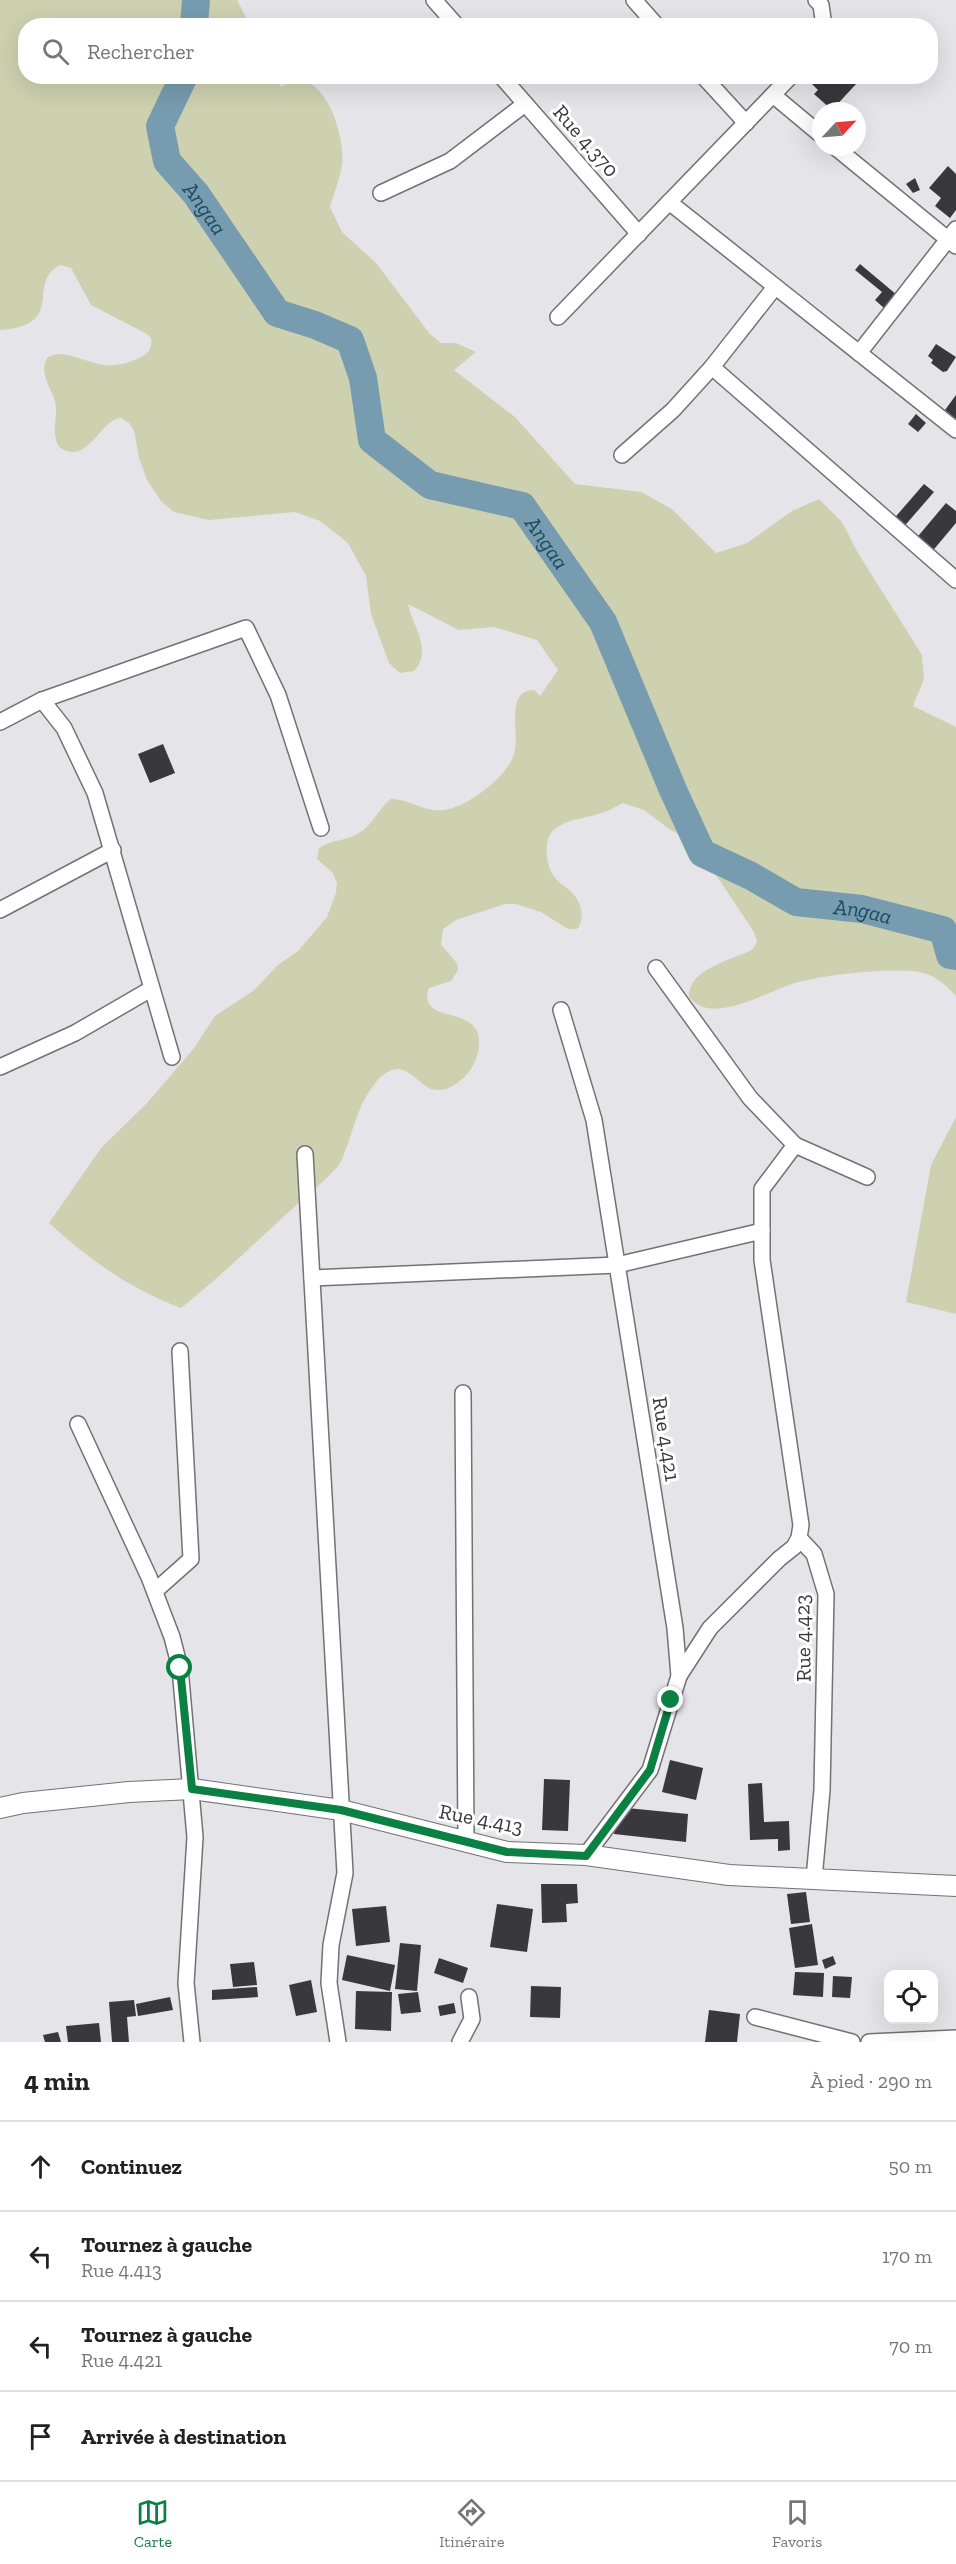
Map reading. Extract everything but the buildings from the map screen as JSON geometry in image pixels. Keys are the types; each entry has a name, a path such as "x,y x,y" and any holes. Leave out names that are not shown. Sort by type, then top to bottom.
{"street":[{"path":"434,0 450,18"},
{"path":"634,0 650,18"},
{"path":"816,0 821,5 823,18"},
{"name":"Rue 4.370","path":"508,84 639,234"},
{"path":"710,84 746,123"},
{"path":"558,317 783,84"},
{"path":"772,95 812,128"},
{"path":"381,193 450,161 525,104"},
{"path":"847,156 953,238 859,353"},
{"path":"669,202 956,430"},
{"path":"622,455 673,410 712,367 775,286"},
{"path":"712,367 956,580"},
{"path":"0,722 42,700 246,628 278,695 321,828"},
{"path":"42,700 64,728 95,793 172,1057"},
{"path":"0,910 113,850"},
{"path":"656,968 750,1098 795,1145 867,1177"},
{"path":"0,1067 75,1033 151,989"},
{"name":"Rue 4.421","path":"561,1010 594,1120 675,1628 679,1676 650,1770 586,1856"},
{"path":"679,1676 710,1628 779,1558 794,1547 800,1538 801,1525 762,1260 762,1189 795,1145"},
{"path":"305,1154 345,1873 331,1944 329,1983 338,2042"},
{"path":"312,1278 617,1265 762,1231"},
{"path":"155,1591 191,1559 180,1351"},
{"path":"463,1393 466,1842"},
{"path":"78,1424 155,1591 172,1637 180,1668 195,1837 186,1983 192,2042"},
{"name":"Rue 4.423","path":"800,1538 814,1554 826,1594 822,1790 814,1879"},
{"name":"Rue 4.413","path":"0,1808 23,1803 129,1792 192,1789 341,1810 507,1852 586,1856 729,1875 956,1886"},
{"path":"460,2042 472,2019 469,1997"},
{"path":"755,2017 852,2042"},
{"path":"869,2042 956,2038"}],"green space":[{"path":"0,0 237,0 246,18 18,18 18,84 279,84 281,87 288,84 309,84 325,99 338,127 342,166 330,207 342,232 376,263 430,334 441,343 456,343 476,352 454,370 515,417 575,484 641,492 672,509 716,553 747,543 792,511 819,499 842,522 858,553 922,655 924,679 913,706 956,727 956,996 927,974 900,970 842,974 807,980 725,1008 698,1005 689,996 696,978 714,966 753,949 757,942 754,932 694,842 669,829 644,810 623,803 605,812 570,821 558,827 552,831 547,842 551,871 577,899 581,907 582,917 577,929 568,929 541,912 516,904 505,904 456,920 443,929 441,945 457,963 458,970 451,981 429,988 428,1001 433,1008 442,1013 465,1020 474,1027 479,1038 474,1063 459,1082 452,1087 437,1090 429,1088 407,1071 399,1069 392,1070 381,1077 362,1104 339,1165 238,1259 181,1308 144,1292 110,1272 49,1223 101,1148 147,1103 194,1048 215,1016 253,991 278,965 298,951 327,917 336,893 337,883 333,873 317,859 319,848 354,836 364,830 391,799 431,810 445,810 464,803 484,790 502,774 513,757 516,739 516,706 519,698 525,692 534,690 540,696 558,670 537,640 494,627 459,630 408,604 420,638 422,655 414,671 400,673 389,663 371,614 366,576 348,543 320,521 295,512 209,520 174,512 161,501 147,480 139,458 134,430 121,418 107,425 86,447 78,451 69,452 59,447 55,433 55,402 44,371 47,358 60,354 97,364 115,365 141,357 151,345 151,338 147,334 91,305 71,268 60,265 50,273 45,282 40,312 33,320 21,327 0,330"},
{"path":"956,1117 956,1314 906,1302 931,1165"}],"waterway":[{"name":"Angaa","path":"195,18 196,0"},
{"name":"Angaa","path":"180,84 160,126 167,161 196,194 277,313 315,325 350,340 363,378 372,440 430,485 522,506 603,622 673,790 702,853 751,876 796,902 862,909 943,930 950,955 956,956"}],"route":[{"path":"180,1668 192,1789 341,1810 507,1852 586,1856 650,1770 671,1700"}]}
